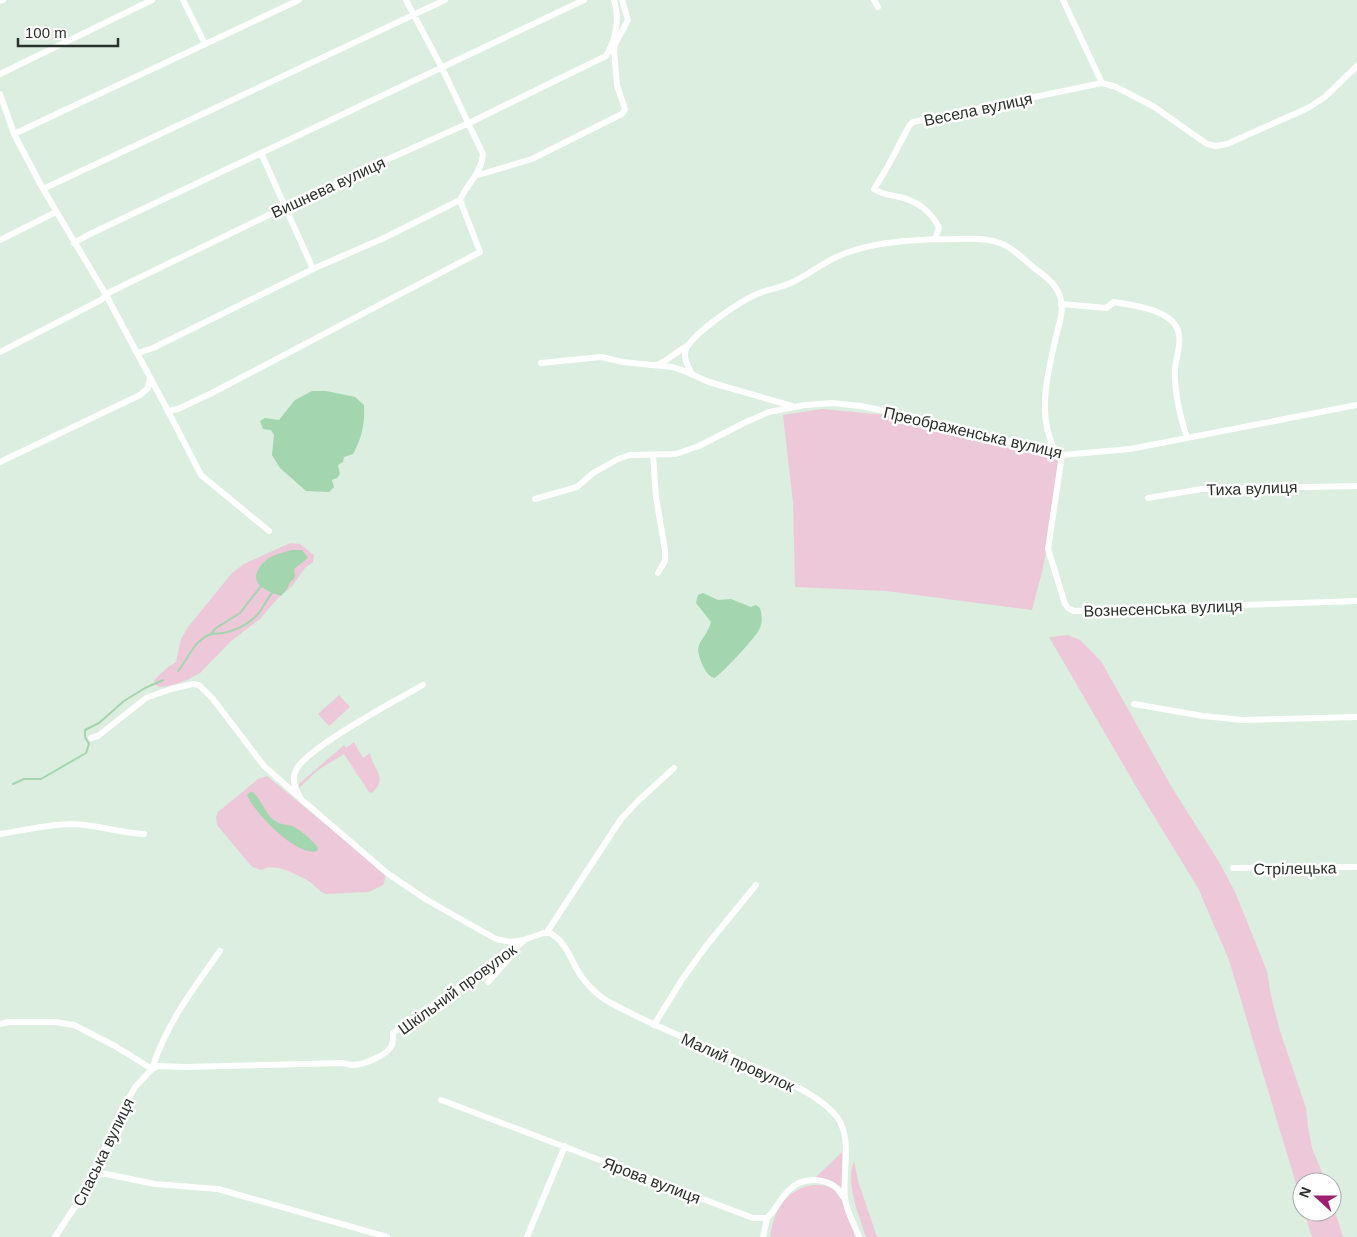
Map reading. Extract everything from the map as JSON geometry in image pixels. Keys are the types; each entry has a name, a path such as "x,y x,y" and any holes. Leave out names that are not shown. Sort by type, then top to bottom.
{"street":[{"path":"0,74 152,0"},
{"path":"183,0 205,44"},
{"path":"14,134 299,0"},
{"path":"138,353 153,348 460,200 467,185 475,176 483,154 442,68 406,0"},
{"path":"43,189 444,0"},
{"path":"74,243 584,0"},
{"name":"Вишнева вулиця","path":"0,352 101,300 110,292 285,207 313,196 359,172 468,123 606,56 610,50 617,22 618,11 614,0"},
{"path":"475,176 532,159 622,114 625,109 617,85 614,51 615,44 628,20 622,0"},
{"path":"874,0 878,7"},
{"path":"1063,0 1102,83 1134,95 1207,144 1216,146 1226,144 1308,108 1324,97 1357,66"},
{"name":"Весела вулиця","path":"936,239 940,228 923,207 915,202 881,194 874,189 913,122 1102,83"},
{"path":"0,94 14,134 43,189 106,295 201,475 269,531"},
{"path":"261,153 314,269"},
{"path":"168,411 178,409 212,393 480,252 460,200"},
{"path":"0,240 56,212"},
{"path":"656,366 748,298 759,293 784,287 827,261 846,252 880,244 936,239 970,239 999,243 1011,249 1044,274 1054,285 1060,296 1060,318 1048,374 1045,412 1047,428 1059,454"},
{"path":"1061,304 1106,308 1114,302 1148,308 1172,322 1178,329 1180,338 1175,371 1179,404 1187,438"},
{"path":"688,344 685,352 686,361 692,374"},
{"name":"Преображенська вулиця","path":"541,363 601,358 672,367 709,382 794,407"},
{"path":"0,462 140,395 148,388 151,382 150,377"},
{"name":"Преображенська вулиця","path":"535,499 577,487 593,473 618,459 630,455 676,454 699,446 761,416 794,407 833,403 860,406 901,414 1059,454 1130,449 1357,406"},
{"name":"Вознесенська вулиця","path":"1059,454 1048,549 1065,604 1074,611 1357,601"},
{"path":"653,456 656,497 665,550 665,561 658,573"},
{"name":"Тиха вулиця","path":"1148,498 1202,489 1357,486"},
{"name":"Шкільний провулок","path":"91,738 98,736 146,698 171,689 193,684 199,685 213,699 264,766 387,873 427,900 496,939 511,942 547,932"},
{"path":"301,799 294,783 294,776 300,764 332,738 423,685"},
{"path":"1134,704 1203,716 1244,720 1357,717"},
{"path":"547,932 621,819 674,768"},
{"path":"0,834 72,824 106,828 132,834 144,834"},
{"name":"Стрілецька","path":"1233,868 1357,867"},
{"path":"654,1025 703,952 756,885"},
{"name":"Малий провулок","path":"547,932 554,935 561,942 580,974 594,992 609,1002 654,1025 793,1085 829,1108 844,1128 845,1200 859,1237"},
{"path":"488,982 526,939"},
{"name":"Шкільний провулок","path":"152,1069 166,1065 340,1063 352,1065 363,1063 387,1051 392,1045 393,1033 402,1026 500,961 526,939"},
{"name":"Спаська вулиця","path":"56,1237 78,1206 129,1095 152,1069 170,1024 220,951"},
{"path":"0,1024 8,1022 55,1022 74,1025 115,1046 152,1069"},
{"name":"Ярова вулиця","path":"441,1100 746,1216 760,1219 767,1218"},
{"path":"527,1237 565,1146"},
{"path":"93,1174 106,1174 155,1184 218,1189 387,1237"},
{"path":"763,1237 767,1218 793,1186 808,1181 827,1181 840,1191 845,1200"}],"shaded area":[{"path":"312,391 326,391 355,397 364,405 364,418 359,442 353,454 344,457 343,462 338,465 340,474 332,480 334,487 329,492 306,491 280,468 272,455 274,435 271,430 263,429 260,421 265,418 279,420 295,400"},
{"path":"822,409 886,415 1062,461 1043,568 1032,610 886,591 795,587 793,502 783,415"},
{"path":"290,543 300,544 314,555 313,562 305,568 292,586 278,598 260,619 231,641 200,673 169,686 160,687 156,685 154,680 176,662 181,639 188,627 232,573 244,564"},
{"path":"292,550 302,550 308,558 294,569 295,577 287,589 281,596 262,587 256,575 262,564 273,556"},
{"path":"703,593 718,600 731,599 751,607 756,605 760,608 762,616 761,625 756,634 730,664 714,678 705,670 698,652 700,642 711,622 696,603 698,595"},
{"path":"1068,635 1080,640 1101,661 1171,786 1219,862 1235,892 1267,971 1280,1031 1306,1108 1312,1148 1322,1172 1292,1172 1229,960 1198,888 1138,790 1049,637"},
{"path":"339,695 350,707 329,726 318,714"},
{"path":"354,742 363,758 370,753 380,778 377,787 372,793 369,792 344,754 318,770 299,788 299,784 344,745 346,748"},
{"path":"267,776 375,865 386,876 383,885 369,892 326,894 307,880 284,870 272,867 262,870 252,867 217,825 216,817 218,812 258,779"},
{"path":"250,792 256,795 273,820 298,829 316,845 317,851 299,848 288,841 267,822 251,803 247,795"},
{"path":"842,1152 842,1187 830,1180 815,1178"},
{"path":"854,1161 858,1181 877,1237 866,1237 857,1209 851,1180"},
{"path":"813,1185 829,1187 837,1193 850,1218 856,1237 770,1237 774,1218 782,1203 795,1191"},
{"path":"1307,1222 1338,1222 1343,1237 1312,1237"}],"waterway":[{"path":"210,635 216,628 240,613 261,586"},
{"path":"178,671 200,641 211,634 230,631 248,622 259,613 272,593"},
{"path":"13,784 24,779 41,779 86,753 89,744 85,737 85,730 99,723 124,701 163,680"}]}
